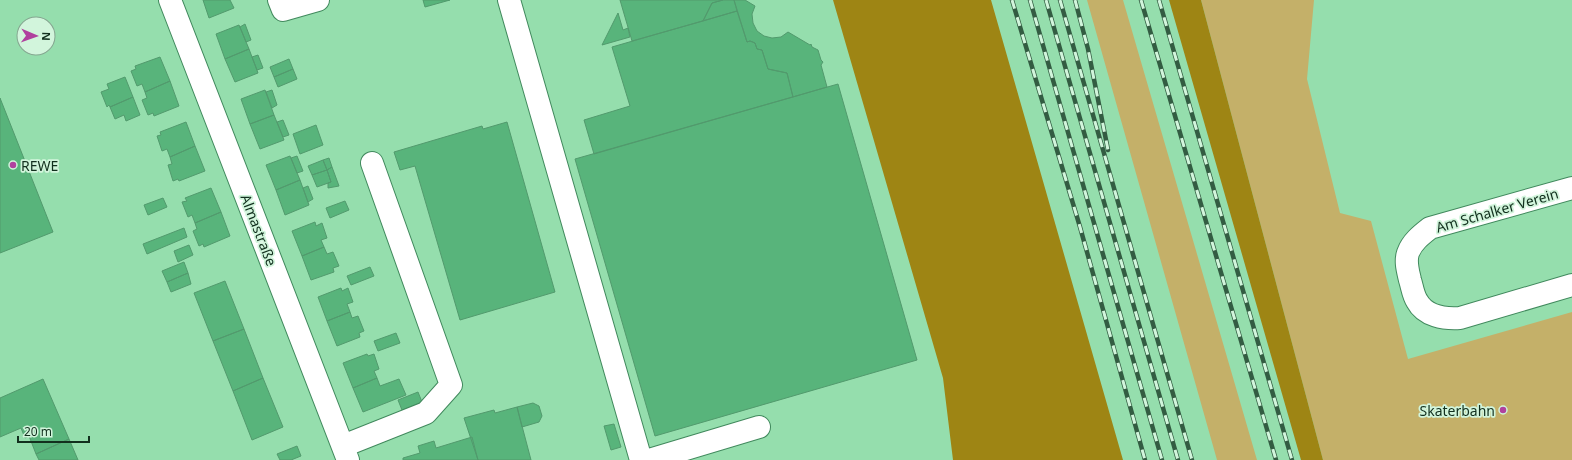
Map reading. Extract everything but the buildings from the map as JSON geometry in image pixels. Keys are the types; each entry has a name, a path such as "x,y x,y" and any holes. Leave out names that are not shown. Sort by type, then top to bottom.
{"street":[{"name":"Almastraße","path":"170,0 346,453"},
{"path":"278,0 283,10 318,0"},
{"path":"509,0 641,460"},
{"path":"346,453 426,413 451,385 372,163"},
{"name":"Am Schalker Verein","path":"1572,188 1430,228 1413,243 1408,253 1406,266 1417,301 1424,309 1435,316 1447,319 1460,318 1572,284"},
{"path":"649,460 759,427"}],"shaded area":[{"path":"833,0 991,0 1123,460 953,460 943,378"},
{"path":"1087,0 1123,0 1257,460 1217,460"},
{"path":"1169,0 1201,0 1323,460 1301,460"},
{"path":"1201,0 1314,0 1307,79 1340,213 1371,221 1408,359 1572,312 1572,460 1323,460"}],"railway":[{"path":"1012,0 1080,227 1145,460"},
{"path":"1030,0 1162,460"},
{"path":"1046,0 1178,460"},
{"path":"1060,0 1192,460"},
{"path":"1075,0 1088,49 1108,150"},
{"path":"1141,0 1276,460"},
{"path":"1159,0 1292,460"}],"place":[{"name":"REWE","path":"13,165"},
{"name":"Skaterbahn","path":"1503,410"}]}
